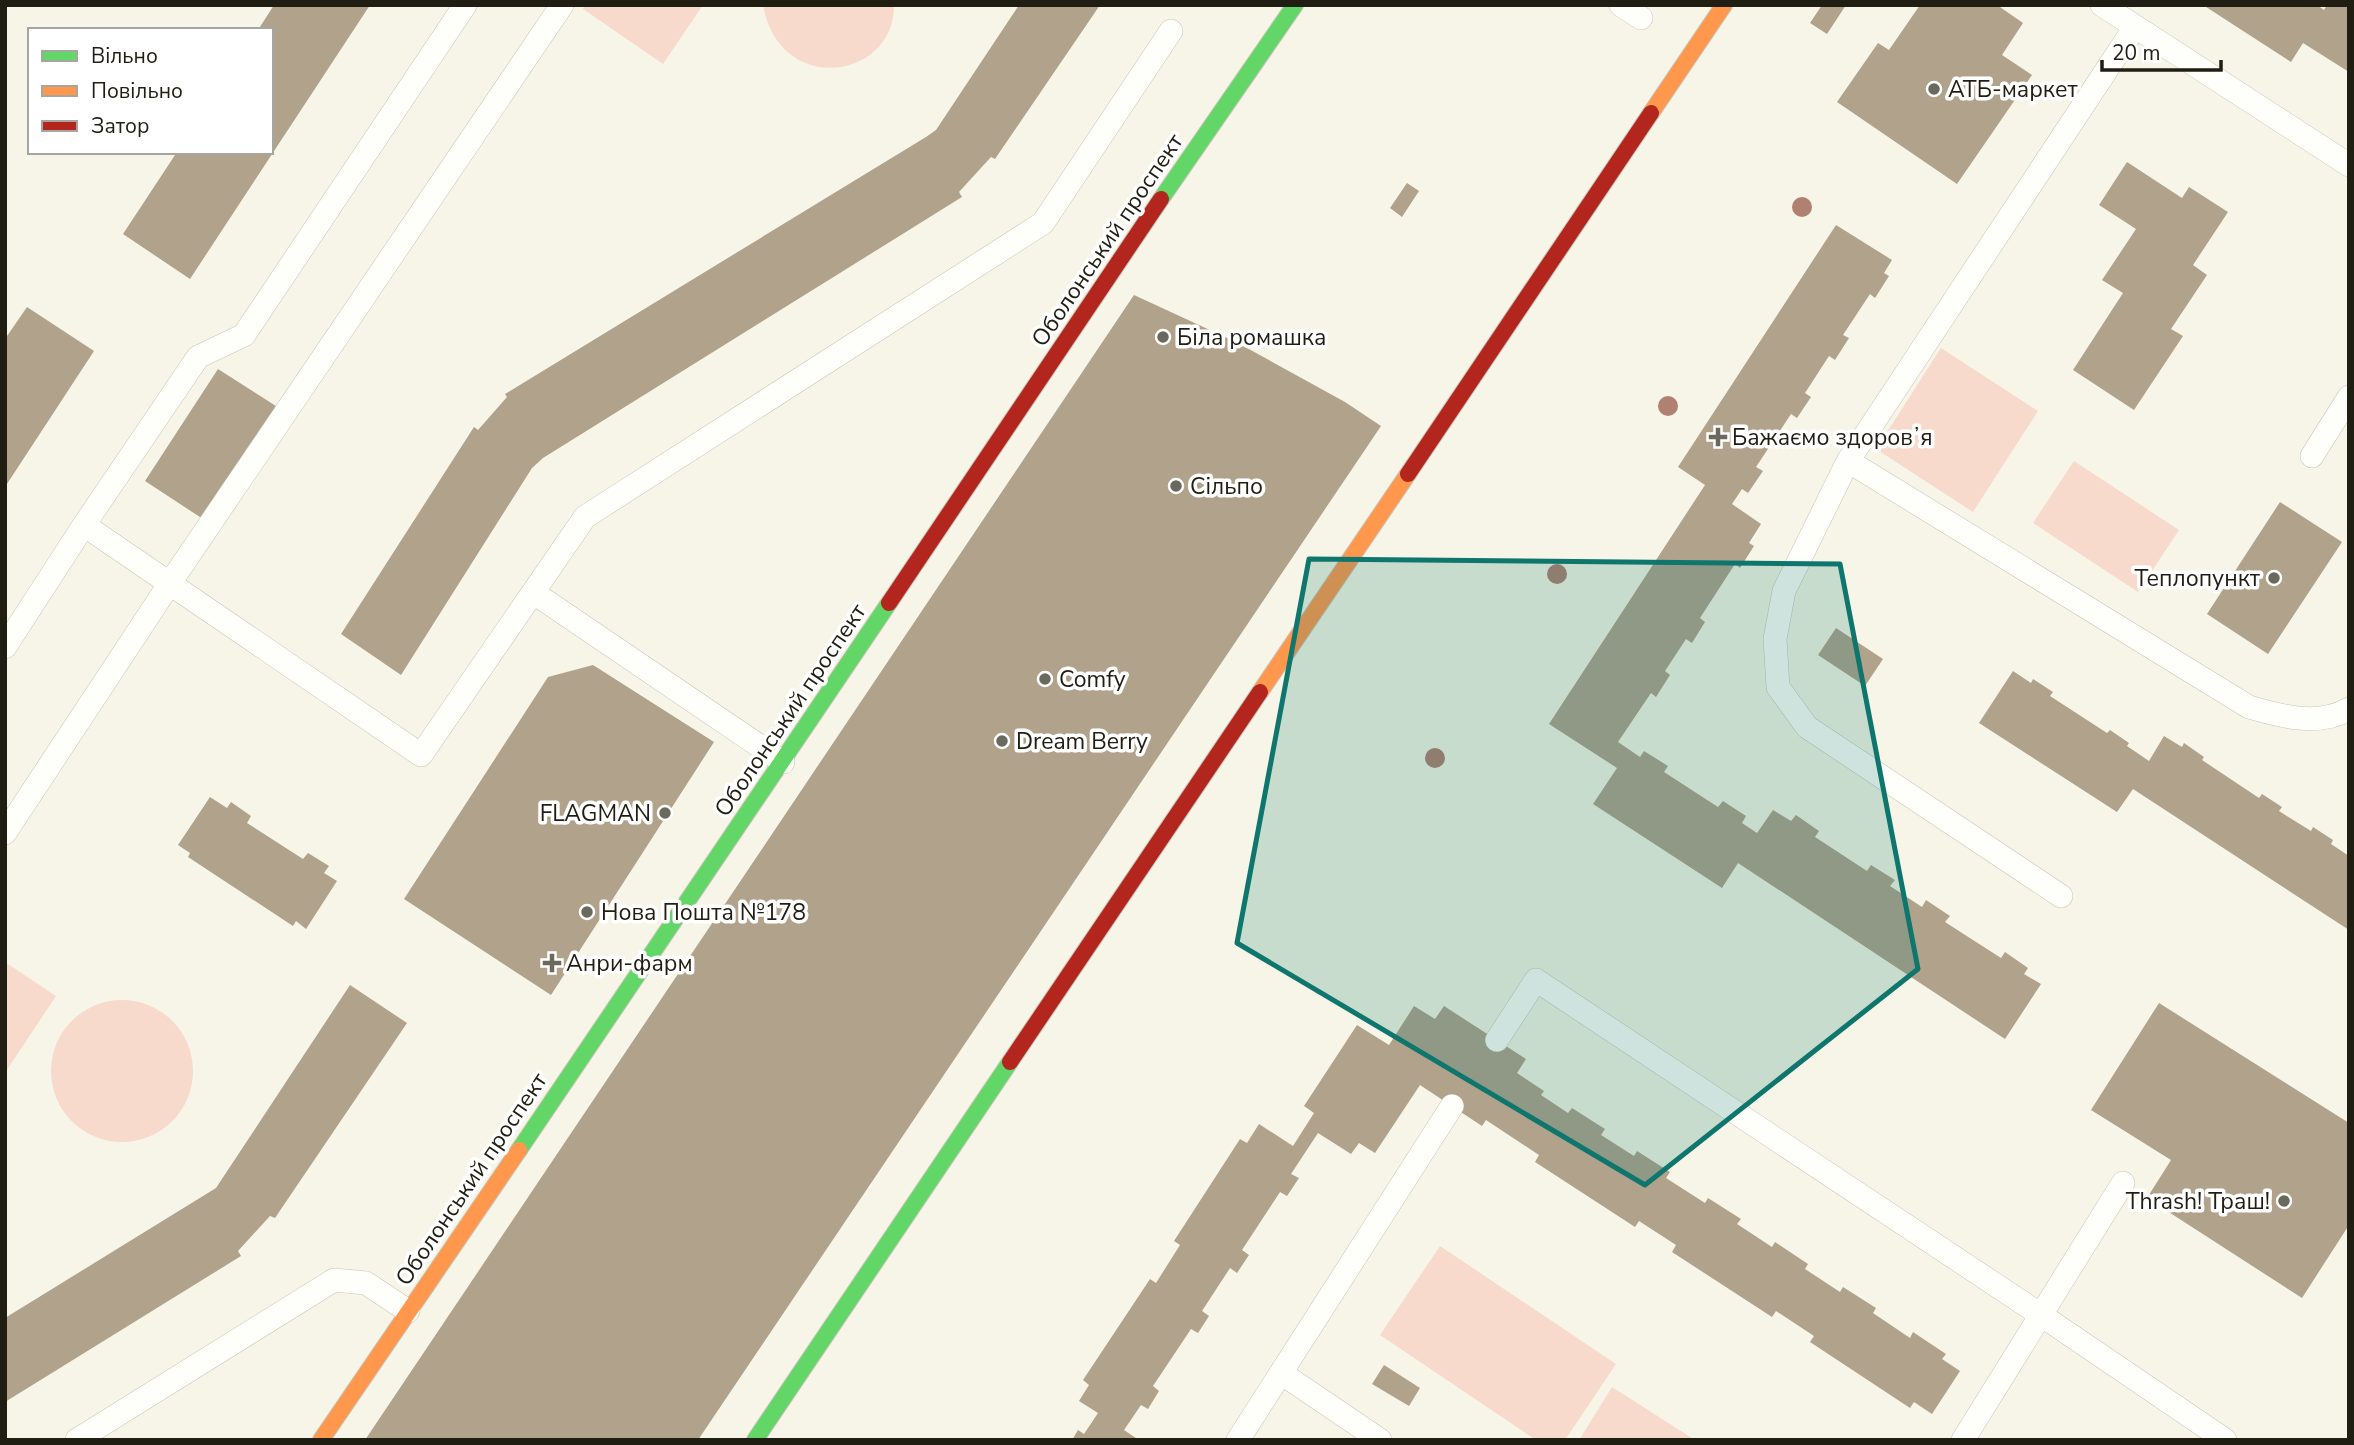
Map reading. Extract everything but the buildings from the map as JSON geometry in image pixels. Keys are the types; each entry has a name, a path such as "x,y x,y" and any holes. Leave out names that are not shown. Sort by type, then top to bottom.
{"main road":[{"name":"Оболонський проспект","path":"321,1440 1295,5"},
{"path":"755,1440 1724,5"}],"lane":[{"path":"5,647 198,357 244,335 465,5"},
{"path":"5,833 170,583 562,5"},
{"path":"2102,5 2349,166"},
{"path":"2061,895 1807,727 1779,687 1774,639 1784,591 1848,461 2135,27"},
{"path":"84,525 421,755 585,517 1043,223 1171,31"},
{"path":"2312,456 2349,397"},
{"path":"1848,461 2249,707 2281,716 2313,719 2349,709"},
{"path":"534,593 783,762"},
{"path":"1497,1040 1536,980 2225,1440"},
{"path":"1238,1440 1452,1106"},
{"path":"1963,1440 2123,1183"},
{"path":"77,1440 334,1280 366,1283 408,1311"},
{"path":"1281,1373 1380,1440"}],"highlighted area":[{"path":"1309,559 1840,564 1918,969 1645,1185 1237,943"}],"shaded area":[{"path":"585,5 703,5 663,64 583,9"},
{"path":"763,5 894,5 889,30 876,50 857,62 835,68 812,65 790,54 773,34"},
{"path":"1941,348 2038,411 1973,512 1876,449"},
{"path":"2074,461 2179,530 2138,592 2033,523"},
{"path":"5,962 56,996 5,1073"},
{"path":"122,1000 149,1006 172,1021 187,1044 193,1071 187,1098 172,1121 149,1136 122,1142 95,1136 72,1121 57,1098 51,1071 57,1044 72,1021 95,1006"},
{"path":"1440,1246 1616,1364 1565,1440 1536,1440 1380,1335"},
{"path":"1612,1387 1695,1440 1579,1440"}],"traffic: fast":[{"path":"1161,199 1295,5"},
{"path":"519,1150 889,603"},
{"path":"755,1440 1010,1062"}],"traffic: slow":[{"path":"1651,113 1724,5"},
{"path":"1260,692 1408,474"},
{"path":"321,1440 519,1150"}],"traffic: jam":[{"path":"1408,474 1651,113"},
{"path":"889,603 1161,199"},
{"path":"1010,1062 1260,692"}],"place":[{"name":"АТБ-маркет","path":"1934,89"},
{"name":"Біла ромашка","path":"1163,337"},
{"name":"Бажаємо здоровʼя","path":"1718,437"},
{"name":"Сільпо","path":"1176,486"},
{"name":"Теплопункт","path":"2274,578"},
{"name":"Comfy","path":"1045,679"},
{"name":"Dream Berry","path":"1002,741"},
{"name":"FLAGMAN","path":"665,813"},
{"name":"Нова Пошта №178","path":"587,912"},
{"name":"Анри-фарм","path":"552,963"},
{"name":"Thrash! Траш!","path":"2284,1201"}]}
